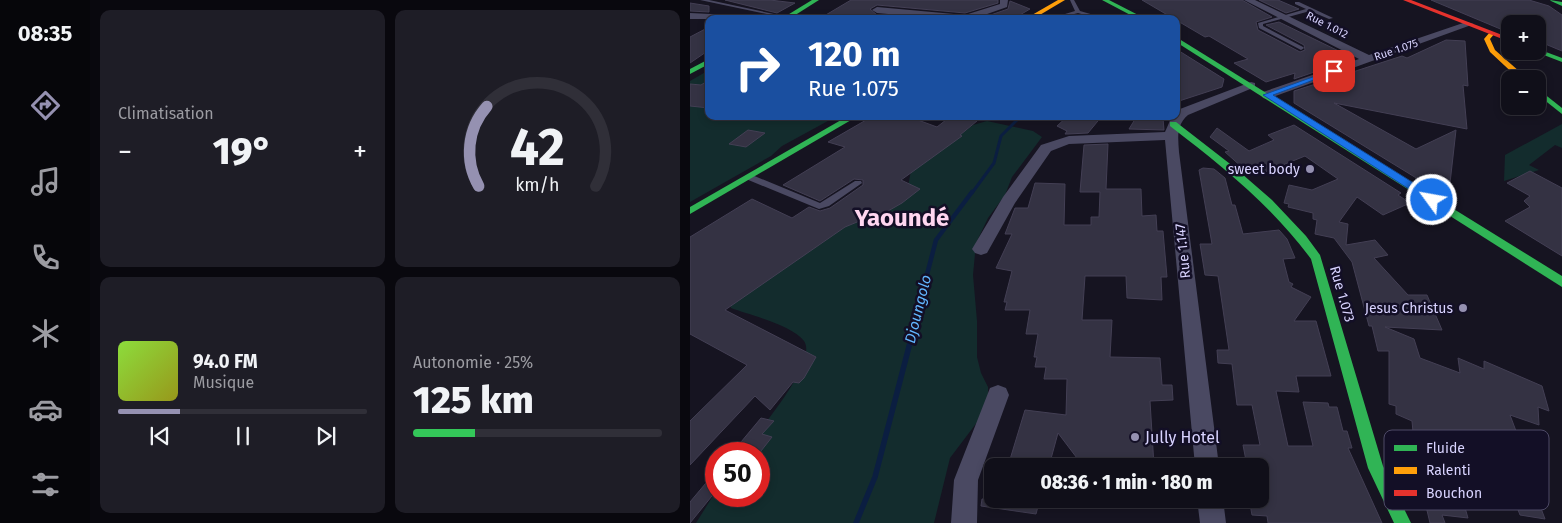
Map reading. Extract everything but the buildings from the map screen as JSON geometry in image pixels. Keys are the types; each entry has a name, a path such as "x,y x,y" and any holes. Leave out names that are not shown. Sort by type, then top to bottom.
{"main road":[{"path":"790,15 816,0"},
{"path":"1035,15 1062,0"},
{"path":"1067,0 1073,0"},
{"path":"1105,0 1135,15"},
{"path":"1406,0 1501,36"},
{"path":"1492,33 1486,39 1492,51 1514,70"},
{"path":"1180,41 1562,282"},
{"path":"1546,54 1562,60"},
{"path":"690,72 705,64"},
{"path":"1546,98 1562,112"},
{"path":"690,211 847,120"},
{"name":"Rue 1.073","path":"1172,130 1221,161 1283,218 1304,240 1316,258 1324,280 1358,409 1376,468 1384,484"},
{"name":"Rue 1.073","path":"1397,510 1403,523"}],"street":[{"path":"892,0 877,10 925,15"},
{"name":"Rue 1.012","path":"1248,0 1368,60"},
{"path":"901,15 915,4"},
{"path":"977,15 1006,4"},
{"path":"690,11 724,15"},
{"path":"690,16 705,16"},
{"name":"Rue 1.075","path":"1267,95 1469,24"},
{"path":"1180,115 1251,85"},
{"path":"981,248 1008,201 1046,148 1056,143 1070,140 1172,130 1175,120"},
{"name":"Rue 1.147","path":"1172,130 1206,458"},
{"path":"964,523 966,480 998,395"},
{"path":"1211,508 1213,523"}],"lane":[{"path":"702,0 771,15"},
{"path":"1073,0 1078,12"},
{"path":"1297,3 1331,18"},
{"path":"1301,48 1262,28 1260,23 1311,9"},
{"path":"1068,15 1078,12 1090,15"},
{"path":"749,176 819,206 826,204 858,183"}],"green space":[{"path":"705,72 705,120 830,120 782,146 771,156 690,202 690,81"},
{"path":"987,121 1033,131 1042,137 1012,177 1005,195 988,218 976,243 973,275 977,321 977,357 981,373 988,387 988,396 981,417 950,458 934,523 696,523 706,507 770,507 770,442 750,442 771,416 794,381 806,351 804,341 790,330 781,325 731,308 730,304 742,292 908,186 911,171 973,125"},
{"path":"1562,124 1562,148 1555,145 1529,165 1539,170 1504,181 1505,155"}],"waterway":[{"name":"Djoungolo","path":"972,193 994,163 1001,136 1017,120"},
{"name":"Djoungolo","path":"911,336 936,240 972,192"},
{"name":"Djoungolo","path":"856,523 875,477 912,335"}],"traffic: fast":[{"path":"791,15 816,0"},
{"path":"1105,0 1135,15"},
{"path":"1553,0 1562,4"},
{"path":"1180,42 1562,282"},
{"path":"1546,54 1562,60"},
{"path":"690,72 705,63"},
{"path":"1546,98 1562,112"},
{"path":"690,211 847,120"},
{"path":"1173,124 1231,169 1269,203 1286,220 1316,258 1376,468 1384,484"},
{"path":"1397,510 1403,523"}],"traffic: slow":[{"path":"1035,15 1062,0"},
{"path":"1492,33 1487,39 1492,51 1514,70"}],"traffic: jam":[{"path":"1406,0 1501,37"}],"place":[{"name":"sweet body","path":"1310,169"},
{"name":"Jesus Christus","path":"1463,308"},
{"name":"Jully Hotel","path":"1135,437"}],"district":[{"name":"Yaoundé","path":"902,218"}],"route":[{"path":"1334,71 1267,95 1432,200"}]}
